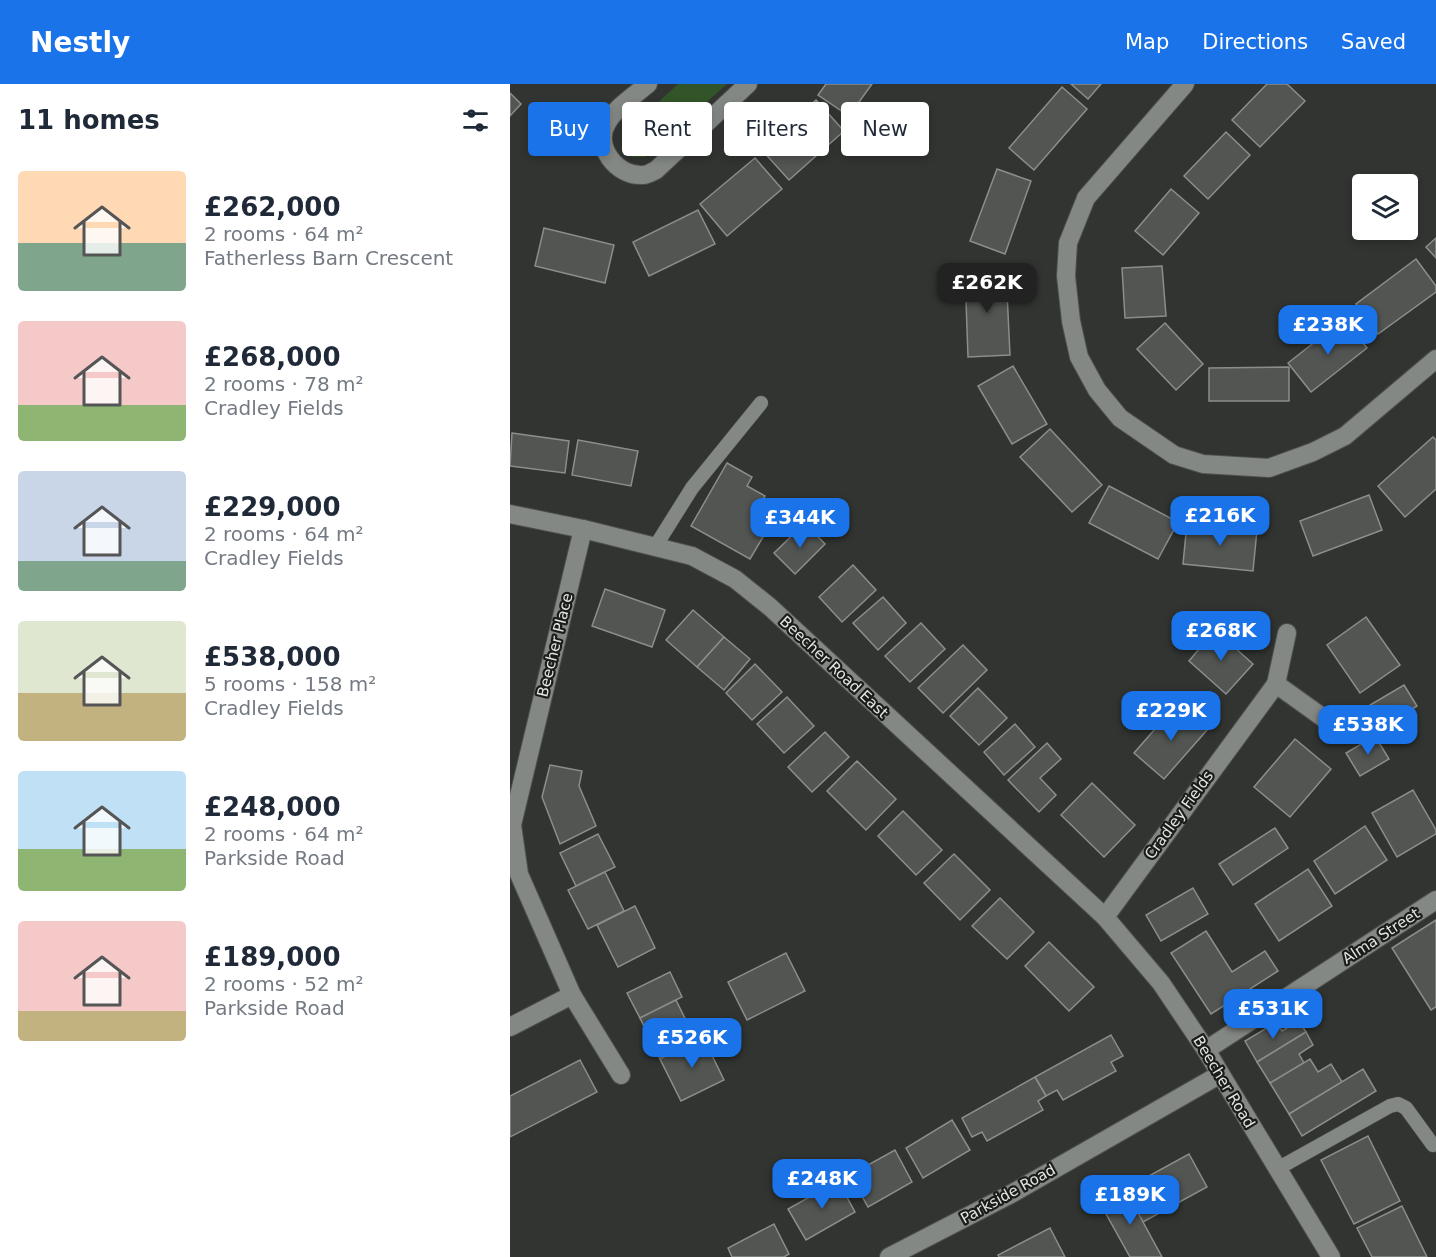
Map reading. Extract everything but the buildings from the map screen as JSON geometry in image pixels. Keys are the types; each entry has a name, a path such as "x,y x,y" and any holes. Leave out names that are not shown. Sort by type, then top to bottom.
{"street":[{"path":"648,84 615,111 605,125 603,142 608,158 618,167 632,174 643,175 656,170 748,84"},
{"path":"1185,84 1086,198 1068,243 1066,276 1071,321 1080,357 1097,390 1120,418 1174,455 1203,464 1269,468 1313,452 1345,436 1436,359"},
{"name":"Beecher Road East","path":"510,514 692,556 735,579 770,607 1105,917"},
{"name":"Beecher Place","path":"583,529 518,761 512,825 519,874 572,995 621,1075"},
{"name":"Cradley Fields","path":"1105,917 1276,684 1287,633"},
{"path":"1276,684 1329,722"},
{"name":"Alma Street","path":"1206,1050 1436,900"},
{"name":"Beecher Road","path":"1105,917 1161,983 1206,1050 1331,1257"},
{"path":"510,1027 572,995"},
{"name":"Parkside Road","path":"889,1257 1011,1194 1219,1075"}],"lane":[{"path":"655,548 692,488 761,403"},
{"path":"1277,1169 1390,1106 1398,1104 1406,1108 1433,1145"}],"green space":[{"path":"678,84 727,84 707,102 659,102"}]}
